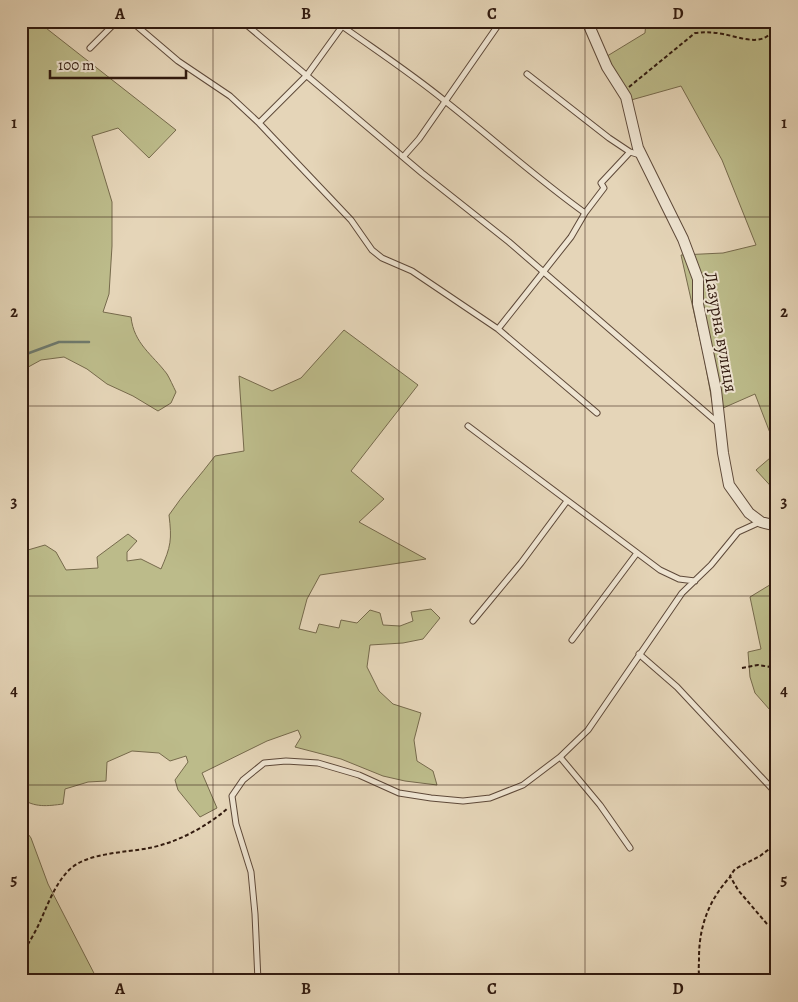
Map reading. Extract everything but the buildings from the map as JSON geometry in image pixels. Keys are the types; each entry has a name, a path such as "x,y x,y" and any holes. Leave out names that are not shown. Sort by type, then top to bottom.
{"street":[{"name":"Лазурна вулиця","path":"587,21 607,67 626,97 638,148 683,239 698,279 698,304 716,390 730,485 748,512 761,522 777,526"}],"lane":[{"path":"90,48 117,21"},
{"path":"131,21 178,61 230,96 260,123 351,220 372,250 382,258 412,271 498,329 597,413"},
{"path":"242,21 402,157 543,272 720,425"},
{"path":"260,123 307,75 346,21"},
{"path":"402,157 419,139 501,21"},
{"path":"342,26 445,101 495,144 585,213"},
{"path":"527,74 609,138 630,152 642,156"},
{"path":"498,329 571,237 585,213 604,188 601,183 630,152"},
{"path":"468,426 660,570 679,578 695,581"},
{"path":"473,621 521,563 567,501"},
{"path":"258,981 256,914 251,872 236,824 232,796 243,780 264,763 286,761 318,763 359,775 399,793 463,801 490,798 523,786 560,757 588,730 682,593 711,565 738,532 761,522"},
{"path":"572,640 637,553"},
{"path":"639,654 677,687 777,794"},
{"path":"560,757 600,805 630,848"}],"path":[{"path":"623,92 695,33 706,32 760,40 769,36 774,30 775,21"},
{"path":"742,668 758,666 777,668"},
{"path":"21,956 56,888 70,869 82,862 105,854 151,848 178,839 200,828 233,804"},
{"path":"700,981 699,943 703,920 711,900 734,869 760,856 777,843"},
{"path":"730,876 738,890 768,924"}],"shaded area":[{"path":"21,21 37,21 176,130 149,158 118,128 92,136 112,202 109,294 103,312 131,317 140,342 168,376 176,392 171,403 158,411 133,396 107,384 87,369 64,357 41,360 21,371"},
{"path":"646,21 777,21 777,451 755,394 714,412 704,357 681,255 723,253 756,245 722,160 681,86 624,102 599,61 645,33"},
{"path":"344,330 418,385 351,471 384,499 359,522 426,559 320,575 307,599 299,629 316,633 319,624 339,628 341,620 357,623 370,610 380,613 383,625 400,626 413,621 411,612 431,609 440,618 423,639 403,643 370,645 367,667 379,691 393,704 421,713 414,740 417,761 433,771 437,785 383,776 341,759 295,747 301,737 298,730 267,741 202,773 217,808 200,817 178,790 175,780 188,762 186,756 170,761 159,753 132,751 107,762 106,781 88,782 65,789 63,804 36,805 21,798 21,552 45,545 56,552 66,570 98,568 97,557 128,534 137,541 127,552 127,561 141,559 161,569 170,543 169,515 174,507 215,456 244,451 239,376 272,391 301,378"},
{"path":"777,452 777,493 756,470"},
{"path":"777,529 777,718 755,693 750,677 748,652 761,649 750,597 773,583 771,548"},
{"path":"21,824 31,838 48,884 98,981 21,981"}],"waterway":[{"path":"21,356 59,342 89,342"}]}
